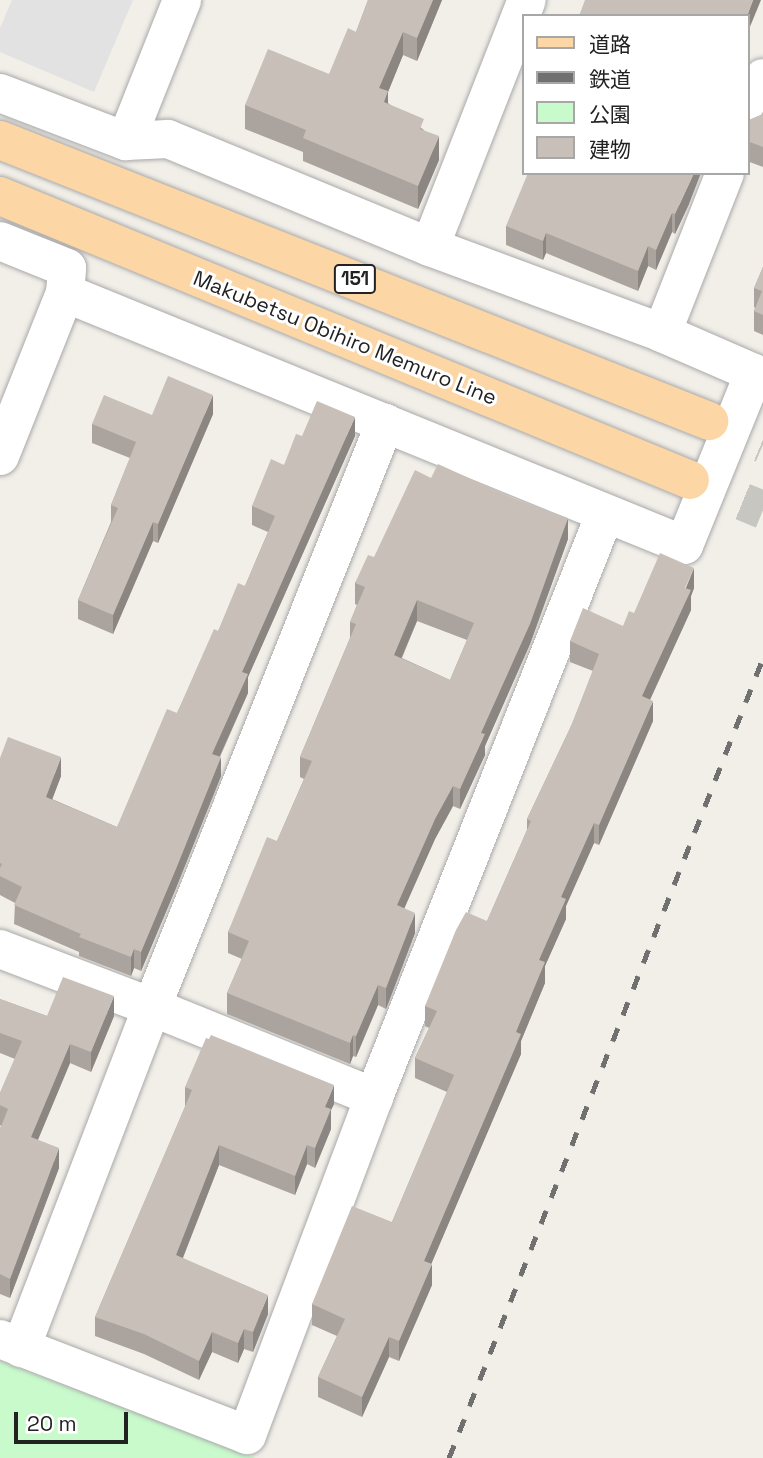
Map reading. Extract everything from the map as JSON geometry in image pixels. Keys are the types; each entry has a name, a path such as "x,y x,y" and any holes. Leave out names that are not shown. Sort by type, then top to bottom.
{"main road":[{"name":"151","path":"0,140 709,421"},
{"name":"Makubetsu Obihiro Memuro Line","path":"0,196 690,480"}],"street":[{"path":"126,141 182,0"},
{"path":"430,247 527,0"},
{"path":"749,113 763,78"},
{"path":"0,93 126,141 168,139 430,247 662,334 754,373 684,545 65,293"},
{"path":"662,334 724,175"},
{"path":"0,241 67,268 65,293 0,456"},
{"path":"385,422 152,1007 11,1344 247,1434 374,1097 605,514"},
{"path":"0,949 374,1097"}],"green space":[{"path":"0,1361 256,1458 0,1458"}],"shaded area":[{"path":"12,0 133,0 94,92 0,52 0,28"}],"building":[{"path":"368,0 433,0 417,38 403,32 379,88 388,91 384,102 424,119 420,129 439,136 418,186 303,138 306,130 245,105 268,49 329,74 348,28 356,32"},
{"path":"585,0 753,0 748,14 580,14"},
{"path":"763,112 763,147 749,142 749,120"},
{"path":"527,175 693,175 656,250 648,246 638,271 546,233 543,241 506,226"},
{"path":"763,267 763,315 754,311 762,291 754,288"},
{"path":"168,376 213,395 158,524 153,522 113,615 78,600 118,508 111,505 136,442 92,424 104,395 152,415"},
{"path":"317,401 355,417 242,672 248,674 212,754 221,757 141,952 134,949 131,957 79,937 81,934 14,905 22,887 0,876 0,758 8,737 61,757 46,797 117,827 167,709 177,713 214,629 218,631 238,583 245,586 275,516 252,506 271,459 284,465 296,434 302,436"},
{"path":"438,464 515,499 568,518 530,624 481,733 485,734 460,789 453,786 435,819 397,905 415,913 386,988 378,985 356,1036 353,1035 350,1043 227,993 249,941 228,932 267,837 277,841 312,761 300,757 356,624 350,622 365,587 355,583 368,555 374,557 415,470 431,478","holes":["417,600 474,623 450,680 394,655"]},
{"path":"660,553 694,568 685,588 691,590 642,696 653,701 599,825 594,823 561,897 566,899 539,960 545,962 516,1032 521,1034 424,1261 432,1264 399,1341 389,1337 362,1397 318,1377 345,1319 312,1304 352,1206 392,1222 454,1075 415,1058 437,1011 425,1006 466,912 487,921 531,821 527,819 572,724 599,654 570,641 583,608 623,626 629,611 634,613"},
{"path":"63,977 114,996 91,1052 70,1044 31,1137 59,1148 10,1279 0,1274 0,1129 8,1109 0,1105 0,1093 22,1041 0,1033 0,999 47,1016"},
{"path":"211,1035 334,1085 325,1107 331,1109 315,1148 307,1145 295,1176 219,1145 176,1255 268,1295 253,1332 244,1329 238,1343 212,1332 199,1361 144,1334 95,1317 192,1090 185,1087 206,1038 209,1039"}],"tunnel":[{"path":"709,421 763,444"},
{"path":"690,480 763,510"}],"railway":[{"path":"449,1458 763,658"}]}
